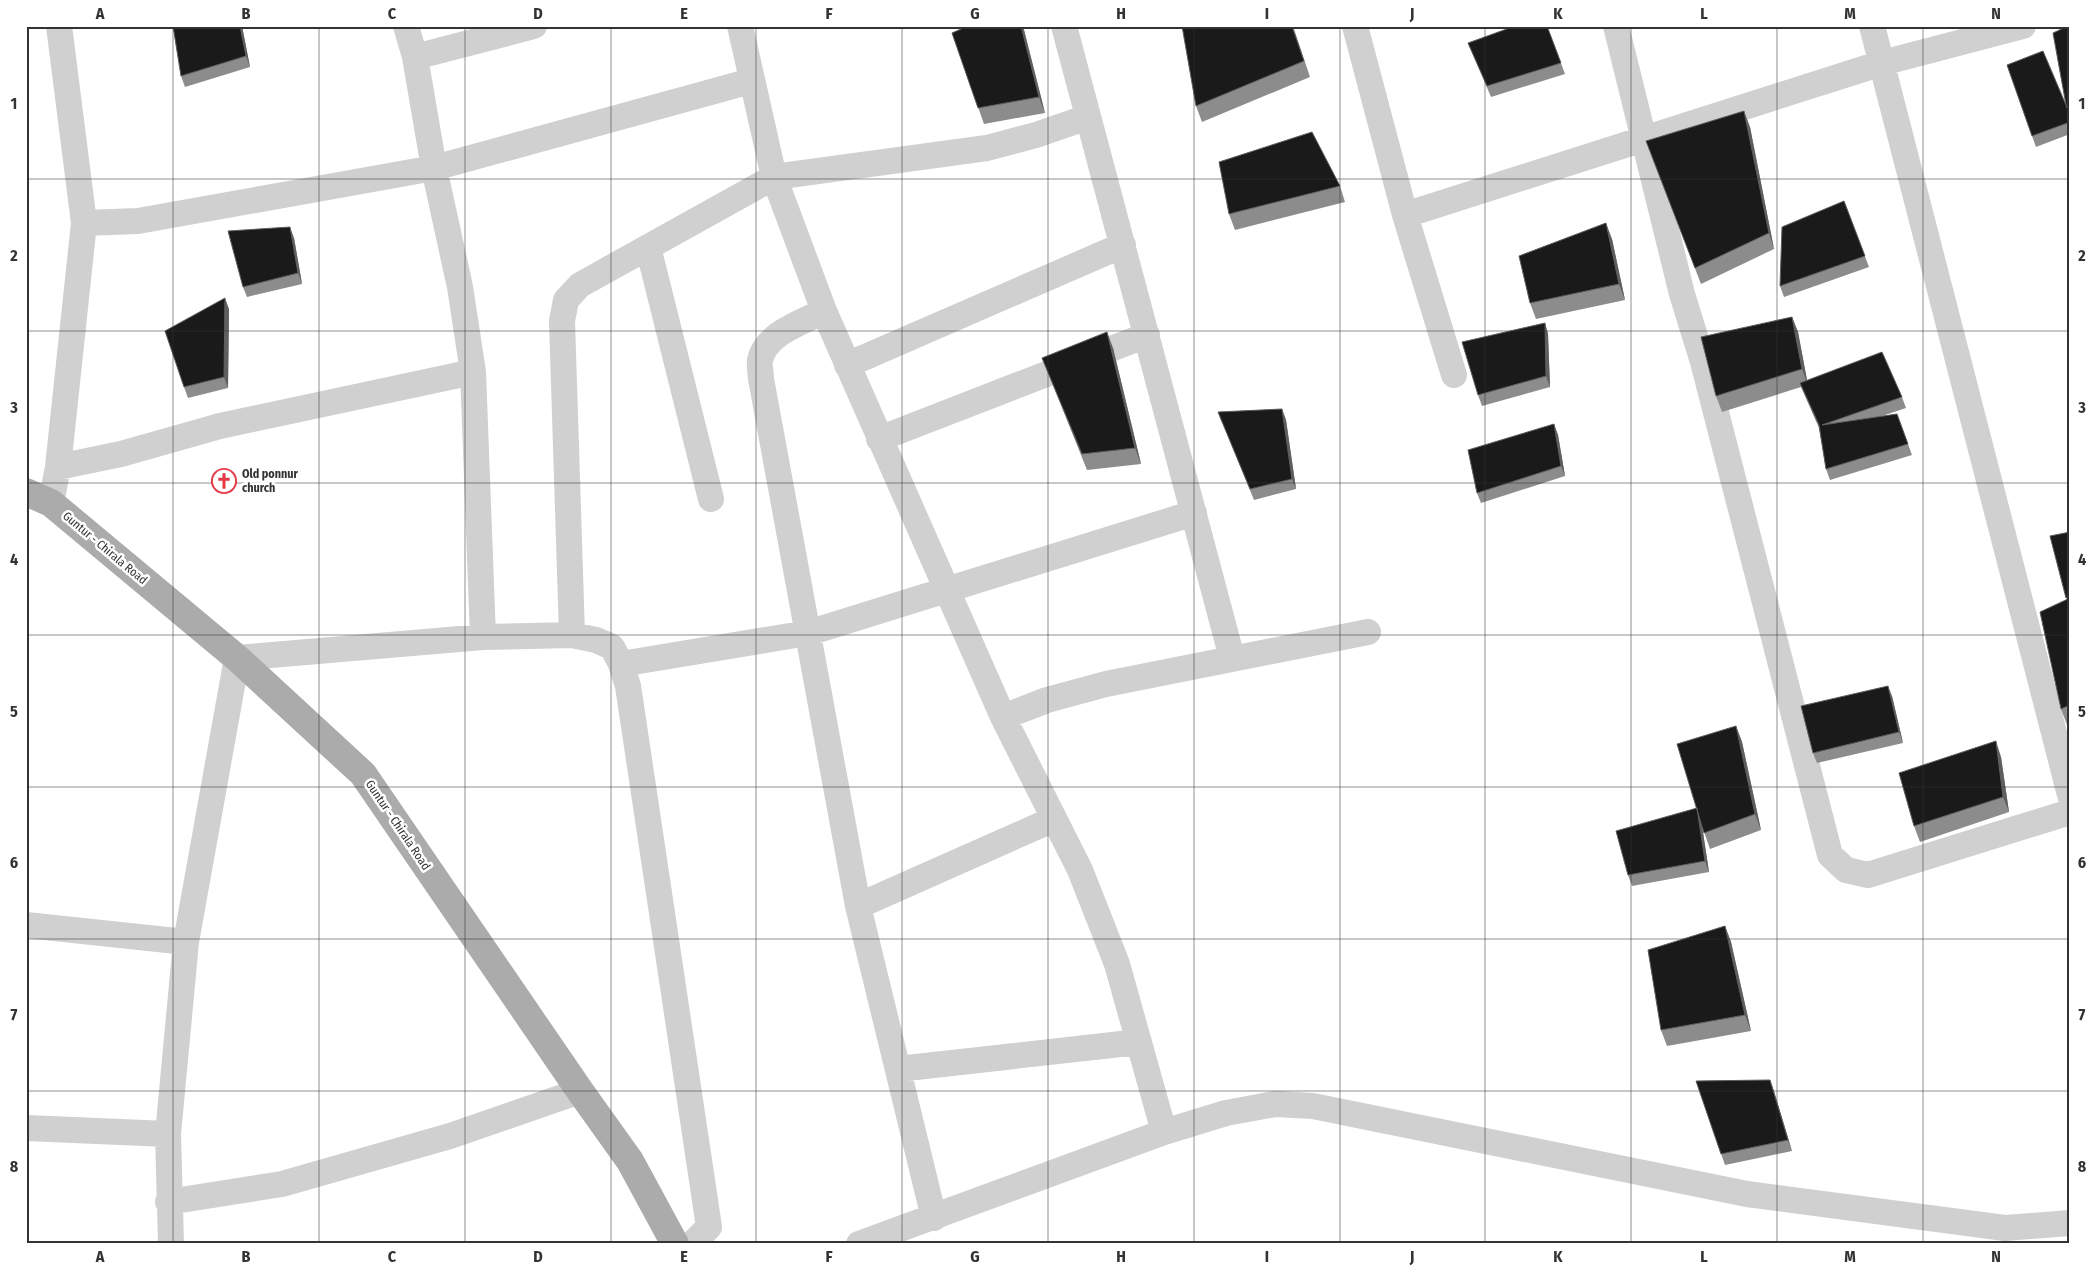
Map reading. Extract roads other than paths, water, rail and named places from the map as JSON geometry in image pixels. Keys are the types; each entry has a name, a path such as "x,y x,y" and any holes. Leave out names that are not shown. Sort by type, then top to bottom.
{"main road":[{"name":"Guntur - Chirala Road","path":"26,492 51,503 237,658 363,774 630,1161 675,1244"}],"street":[{"path":"51,503 58,467 84,223 59,26"},
{"path":"406,26 415,57 434,168 460,287 473,372 483,637"},
{"path":"415,57 534,26"},
{"path":"740,26 774,177 824,311 1003,717 1080,870 1117,964 1164,1132"},
{"path":"1064,26 1232,658"},
{"path":"1354,26 1405,215 1454,375"},
{"path":"1616,26 1682,294 1703,362 1830,854 1846,870 1868,875 2070,812"},
{"path":"1872,26 2070,795"},
{"path":"1405,215 1882,63 2023,26"},
{"path":"84,223 138,221 434,168 752,81"},
{"path":"572,635 562,320 566,300 580,285 774,177 987,148 1036,135 1088,117"},
{"path":"847,365 1123,245"},
{"path":"648,247 712,499"},
{"path":"824,311 774,338 765,347 760,360 858,906 934,1218"},
{"path":"879,439 1147,335"},
{"path":"58,467 121,454 220,426 473,372"},
{"path":"621,664 808,633 1194,513"},
{"path":"1003,717 1047,700 1106,684 1368,632"},
{"path":"171,1244 168,1202 168,1134 186,942 237,658 483,637 572,635 596,640 612,647 621,664 628,686 709,1227 692,1244"},
{"path":"858,906 1054,819"},
{"path":"26,925 186,942"},
{"path":"898,1069 1139,1042"},
{"path":"168,1202 282,1184 450,1136 580,1091"},
{"path":"858,1244 934,1218 1164,1132 1226,1114 1275,1104 1313,1106 1747,1194 2005,1228 2070,1223"},
{"path":"26,1128 168,1134"}],"place":[{"name":"Old ponnur church","path":"224,481"}]}
